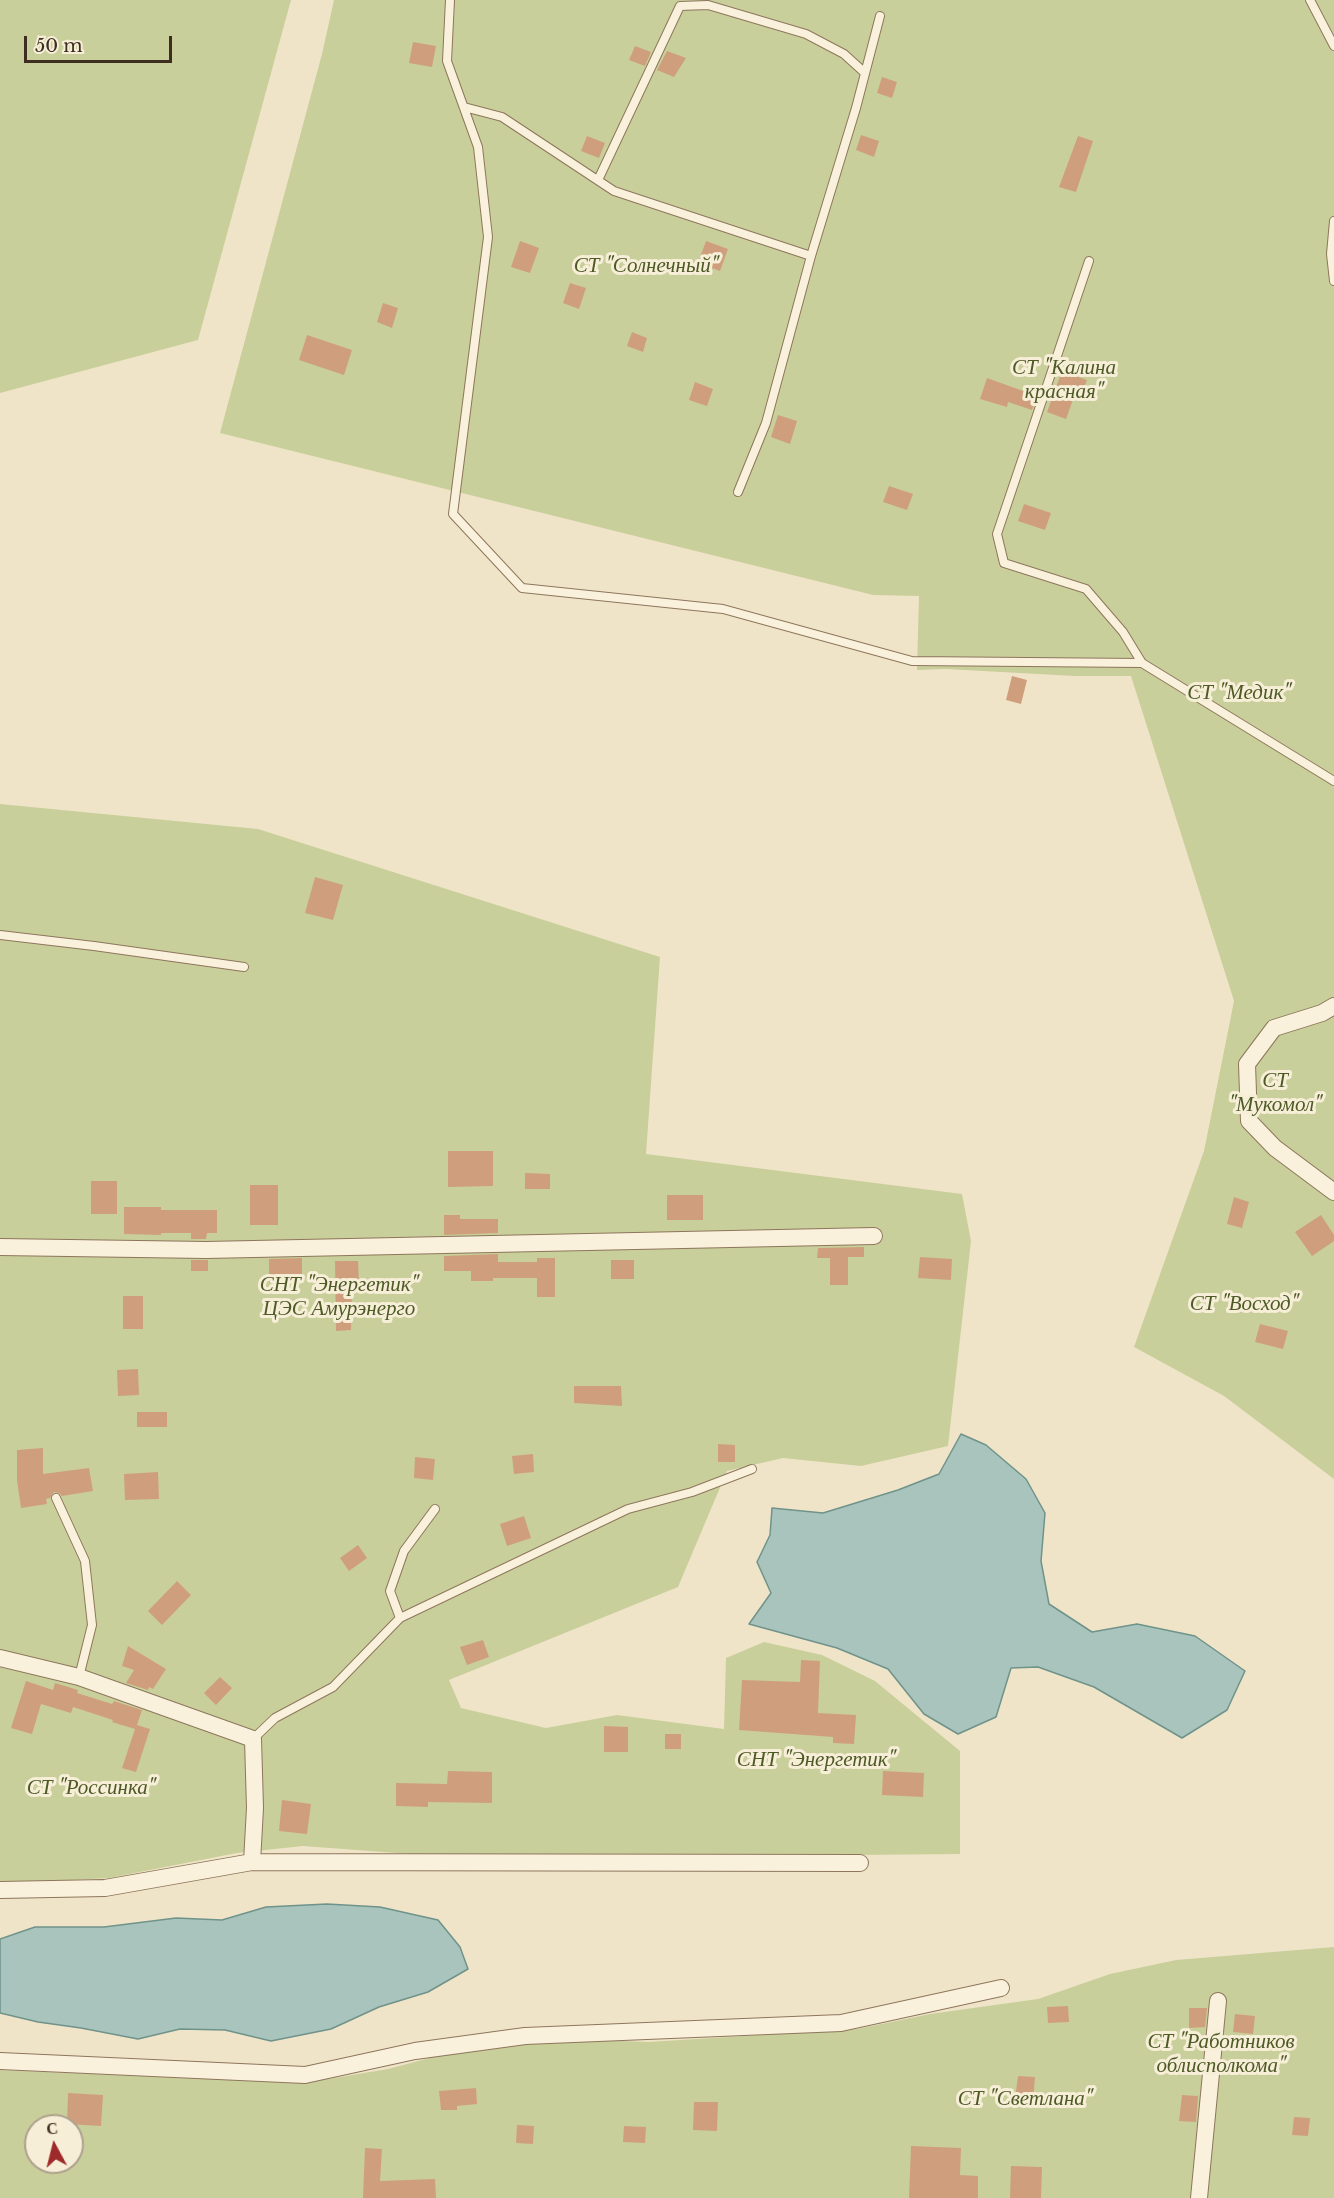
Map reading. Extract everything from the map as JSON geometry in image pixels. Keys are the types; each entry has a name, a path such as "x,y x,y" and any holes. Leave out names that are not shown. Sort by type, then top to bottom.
{"street":[{"path":"1334,1006 1322,1013 1274,1028 1247,1064 1249,1121 1275,1148 1334,1192"},
{"path":"0,1246 206,1250 874,1236"},
{"path":"0,1658 79,1677 253,1739 255,1808 252,1862"},
{"path":"0,1890 105,1888 252,1862 860,1863"},
{"path":"0,2061 305,2075 416,2052 525,2036 841,2023 1000,1988"},
{"path":"1199,2198 1218,2001"}],"lane":[{"path":"450,0 447,61 478,147 488,237 453,514 522,588 723,609 912,661 1142,663"},
{"path":"1310,0 1334,46"},
{"path":"598,180 680,6 708,4 806,34 844,54 865,73"},
{"path":"738,492 766,423 880,16"},
{"path":"464,107 502,117 614,190 811,256"},
{"path":"1334,221 1331,254 1334,281"},
{"path":"1089,261 997,534 1004,563 1086,589 1123,632 1142,663 1334,781"},
{"path":"0,935 244,967"},
{"path":"253,1739 275,1718 333,1687 400,1618 628,1509 692,1492 753,1469"},
{"path":"56,1498 85,1561 92,1625 79,1677"},
{"path":"400,1618 390,1591 404,1551 435,1509"}],"green space":[{"path":"0,0 291,0 198,340 0,393"},
{"path":"334,0 1334,0 1334,1479 1224,1396 1134,1347 1204,1151 1234,1001 1131,676 1075,676 946,669 917,670 919,596 873,595 220,433 322,54"},
{"name":"СНТ \"Энергетик\" ЦЭС Амурэнерго","path":"0,804 258,829 660,957 646,1154 962,1194 971,1241 948,1446 861,1466 783,1458 727,1471 678,1587 449,1680 461,1708 546,1728 617,1715 724,1729 726,1658 764,1642 822,1655 875,1681 960,1751 960,1854 759,1856 410,1854 303,1846 237,1853 109,1878 0,1884"},
{"name":"СТ \"Светлана\"","path":"1334,1947 1334,2198 0,2198 0,2070 166,2077 328,2079 388,2069 460,2050 556,2042 599,2040 648,2042 857,2029 930,2014 1038,1999 1110,1974 1176,1960"}],"water":[{"path":"961,1434 986,1445 1026,1479 1045,1513 1041,1561 1049,1604 1092,1632 1137,1624 1195,1636 1245,1671 1227,1710 1182,1738 1094,1687 1038,1667 1011,1668 996,1717 958,1734 924,1714 888,1669 837,1648 749,1624 771,1593 757,1562 770,1535 772,1508 823,1513 898,1490 939,1474"},
{"path":"327,1904 380,1907 438,1920 460,1947 468,1969 428,1992 379,2007 331,2029 271,2041 225,2030 180,2029 138,2039 38,2022 0,2013 0,1939 35,1927 104,1927 176,1918 222,1920 266,1907"}],"building":[{"path":"413,42 436,46 432,67 409,63"},
{"path":"635,46 651,52 645,66 629,60"},
{"path":"667,51 686,58 674,77 657,70"},
{"path":"882,77 897,82 892,98 877,93"},
{"path":"861,135 879,141 874,157 856,150"},
{"path":"587,136 605,143 599,158 581,151"},
{"path":"1078,136 1093,141 1076,192 1059,187"},
{"path":"520,241 539,248 530,273 511,267"},
{"path":"706,241 728,249 720,271 698,263"},
{"path":"570,283 586,288 579,309 563,303"},
{"path":"383,303 398,308 392,328 377,322"},
{"path":"632,332 647,338 643,352 627,346"},
{"path":"307,335 352,350 344,375 299,360"},
{"path":"1062,371 1087,380 1081,396 1075,394 1066,419 1047,412"},
{"path":"987,378 1037,396 1032,410 1008,402 1007,407 980,399"},
{"path":"695,382 713,389 707,406 689,400"},
{"path":"778,415 797,421 790,444 771,437"},
{"path":"889,486 913,494 907,510 883,502"},
{"path":"1024,504 1051,513 1045,530 1018,521"},
{"path":"1012,676 1027,680 1021,704 1006,700"},
{"path":"315,877 343,885 333,920 305,913"},
{"path":"448,1151 493,1151 493,1186 448,1187"},
{"path":"525,1173 550,1174 550,1189 525,1189"},
{"path":"91,1181 117,1181 117,1214 91,1214"},
{"path":"250,1185 278,1185 278,1225 250,1225"},
{"path":"667,1195 703,1195 703,1220 667,1220"},
{"path":"1234,1197 1249,1202 1242,1228 1227,1224"},
{"path":"124,1207 161,1207 161,1210 217,1210 217,1233 207,1233 206,1239 191,1239 191,1233 124,1234"},
{"path":"444,1215 460,1215 460,1219 498,1219 498,1233 444,1235"},
{"path":"1321,1215 1334,1235 1334,1241 1312,1256 1295,1232"},
{"path":"864,1247 864,1257 848,1257 848,1285 830,1285 830,1258 817,1258 818,1248"},
{"path":"498,1254 498,1262 537,1262 537,1258 555,1258 555,1297 537,1297 537,1278 493,1278 493,1281 471,1281 471,1271 444,1271 444,1256"},
{"path":"920,1257 952,1259 951,1280 918,1278"},
{"path":"302,1258 302,1282 269,1282 269,1259"},
{"path":"191,1260 208,1260 208,1271 191,1271"},
{"path":"611,1260 634,1260 634,1279 611,1279"},
{"path":"335,1261 358,1261 359,1283 352,1283 351,1330 336,1331"},
{"path":"123,1296 143,1296 143,1329 123,1329"},
{"path":"1260,1324 1288,1331 1283,1349 1255,1342"},
{"path":"138,1369 139,1395 118,1396 117,1370"},
{"path":"574,1386 621,1386 622,1406 574,1403"},
{"path":"137,1412 167,1412 167,1427 137,1427"},
{"path":"718,1444 735,1445 735,1462 718,1462"},
{"path":"43,1448 43,1474 89,1468 93,1491 62,1496 54,1492 50,1498 46,1499 47,1504 21,1508 17,1480 17,1450"},
{"path":"533,1454 534,1472 514,1474 512,1456"},
{"path":"415,1457 435,1459 433,1480 414,1478"},
{"path":"158,1472 159,1499 125,1500 124,1474"},
{"path":"524,1516 531,1538 507,1546 500,1524"},
{"path":"358,1545 367,1558 349,1571 340,1558"},
{"path":"177,1581 191,1595 162,1625 148,1611"},
{"path":"483,1640 489,1657 467,1665 460,1647"},
{"path":"128,1646 166,1669 153,1689 149,1687 148,1690 126,1683 134,1670 122,1666"},
{"path":"801,1660 820,1661 818,1713 856,1715 854,1744 833,1743 833,1737 739,1730 742,1680 800,1682"},
{"path":"220,1677 232,1688 216,1705 204,1693"},
{"path":"26,1681 53,1690 55,1683 112,1704 114,1701 142,1710 137,1725 150,1729 136,1772 122,1768 135,1729 112,1722 113,1720 73,1707 71,1713 41,1704 32,1734 11,1728"},
{"path":"604,1726 628,1727 628,1752 604,1752"},
{"path":"665,1734 681,1734 681,1749 665,1749"},
{"path":"448,1771 492,1772 492,1803 428,1802 428,1807 396,1806 396,1783 447,1784"},
{"path":"883,1771 924,1773 923,1797 882,1795"},
{"path":"282,1800 311,1804 307,1834 279,1831"},
{"path":"1068,2006 1069,2022 1048,2023 1047,2007"},
{"path":"1189,2008 1207,2008 1205,2027 1189,2028"},
{"path":"1235,2014 1255,2016 1253,2034 1233,2032"},
{"path":"1018,2076 1035,2077 1033,2101 1015,2099"},
{"path":"476,2088 477,2104 457,2106 457,2110 441,2110 439,2091"},
{"path":"68,2093 103,2095 101,2126 84,2125 84,2114 67,2114"},
{"path":"1182,2095 1198,2096 1196,2122 1179,2121"},
{"path":"694,2102 718,2102 717,2131 693,2130"},
{"path":"1294,2117 1310,2118 1308,2136 1292,2135"},
{"path":"517,2125 534,2126 533,2144 516,2143"},
{"path":"624,2126 646,2127 645,2143 623,2142"},
{"path":"911,2146 961,2148 960,2175 978,2176 978,2198 909,2198"},
{"path":"365,2148 382,2149 380,2181 435,2179 436,2198 363,2198"},
{"path":"1011,2166 1042,2167 1041,2198 1010,2198"}],"park label":[{"name":"СТ \"Солнечный\"","path":"646,266"},
{"name":"СТ \"Калина красная\"","path":"1064,380"},
{"name":"СТ \"Медик\"","path":"1239,693"},
{"name":"СТ \"Мукомол\"","path":"1275,1093"},
{"name":"СТ \"Восход\"","path":"1244,1304"},
{"name":"СНТ \"Энергетик\"","path":"816,1760"},
{"name":"СТ \"Россинка\"","path":"91,1788"},
{"name":"СТ \"Работников облисполкома\"","path":"1221,2054"}]}
